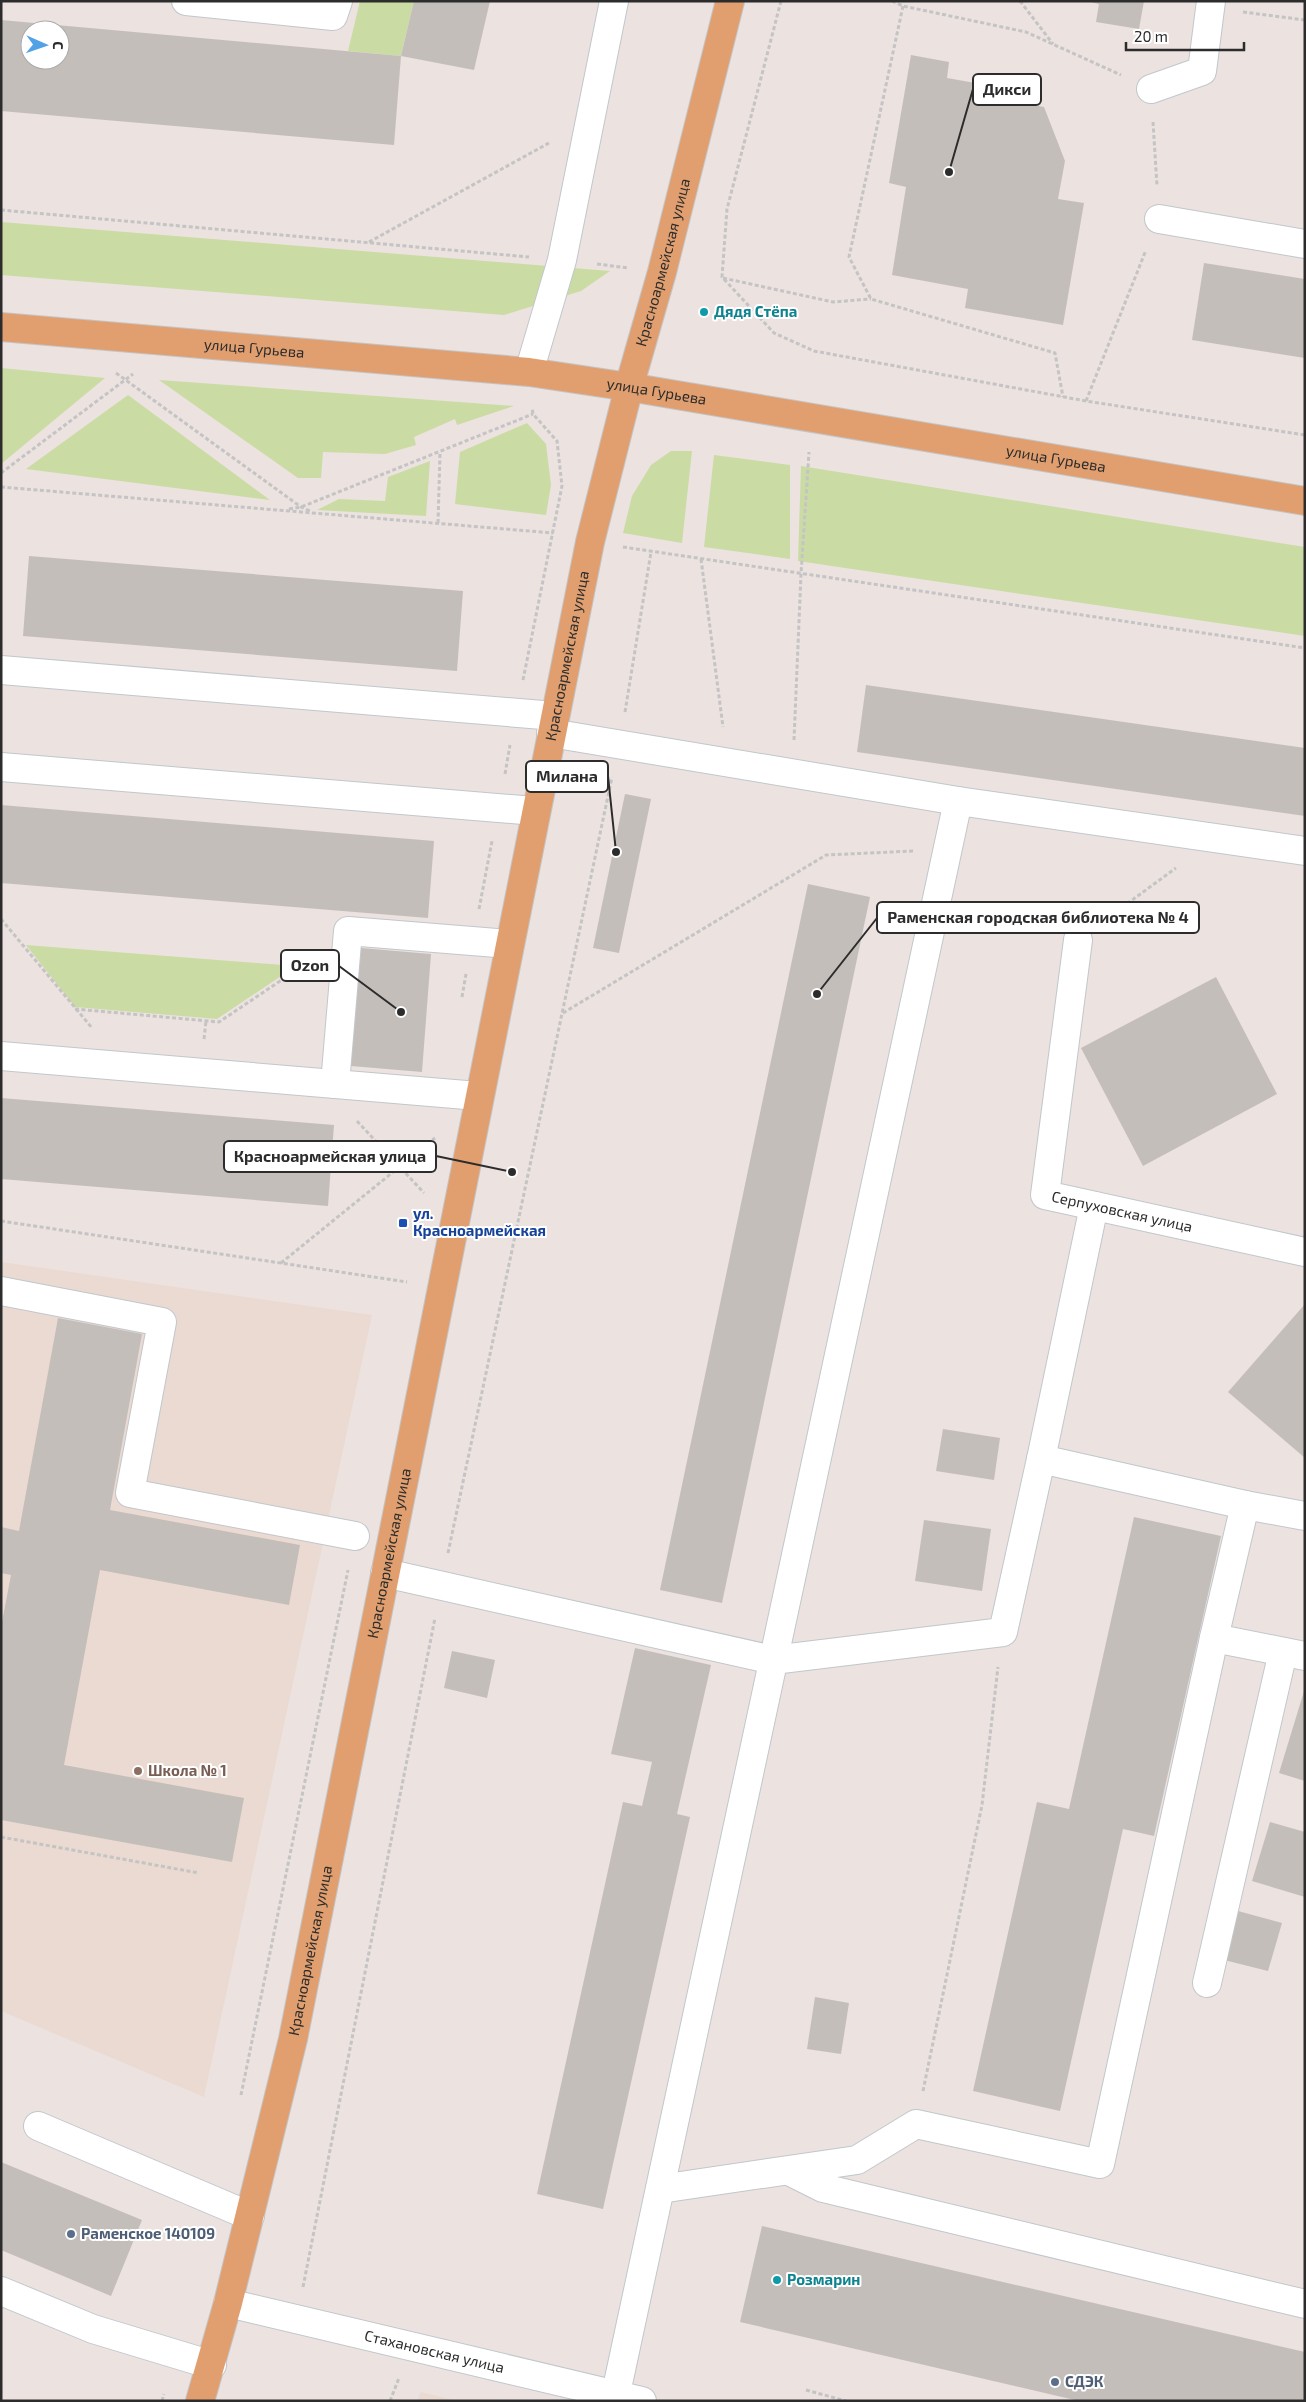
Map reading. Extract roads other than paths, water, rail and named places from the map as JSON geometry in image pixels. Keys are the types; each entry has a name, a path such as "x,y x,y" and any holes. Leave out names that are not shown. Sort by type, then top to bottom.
{"main road":[{"name":"Красноармейская улица","path":"200,2401 228,2303 293,2039 508,944 590,542 628,387 662,272 730,1"},
{"name":"улица Гурьева","path":"1,327 529,372 1305,500"}],"street":[{"path":"186,1 333,16 338,1"},
{"path":"529,372 562,260 614,1"},
{"path":"1151,88 1202,71 1211,5"},
{"path":"1158,219 1305,244"},
{"path":"1,670 517,712 619,744 958,801 1305,851"},
{"path":"1,767 535,811"},
{"path":"616,2394 958,801"},
{"path":"328,1083 347,1028 348,931 508,944"},
{"name":"Серпуховская улица","path":"1078,940 1046,1196 1305,1252"},
{"path":"1,1056 478,1096"},
{"path":"385,1572 773,1660 1003,1632 1094,1206"},
{"path":"1,1290 162,1322 130,1493 355,1536"},
{"path":"1041,1459 1246,1505 1305,1516"},
{"path":"660,2189 857,2160 916,2124 1100,2164 1214,1638 1246,1505"},
{"path":"1207,1983 1294,1654 1214,1638"},
{"path":"38,2126 250,2216"},
{"path":"789,2171 824,2188 1305,2304"},
{"path":"1,2291 93,2329 212,2364"},
{"name":"Стахановская улица","path":"228,2303 642,2401"}],"place":[{"name":"Дикси","path":"949,172"},
{"name":"Дядя Стёпа","path":"704,312"},
{"name":"Милана","path":"616,852"},
{"name":"Раменская городская библиотека № 4","path":"817,994"},
{"name":"Ozon","path":"401,1012"},
{"name":"Красноармейская улица","path":"512,1172"},
{"name":"ул. Красноармейская","path":"403,1223"},
{"name":"Школа № 1","path":"138,1771"},
{"name":"Раменское 140109","path":"71,2234"},
{"name":"Розмарин","path":"777,2280"},
{"name":"СДЭК","path":"1055,2382"}]}
